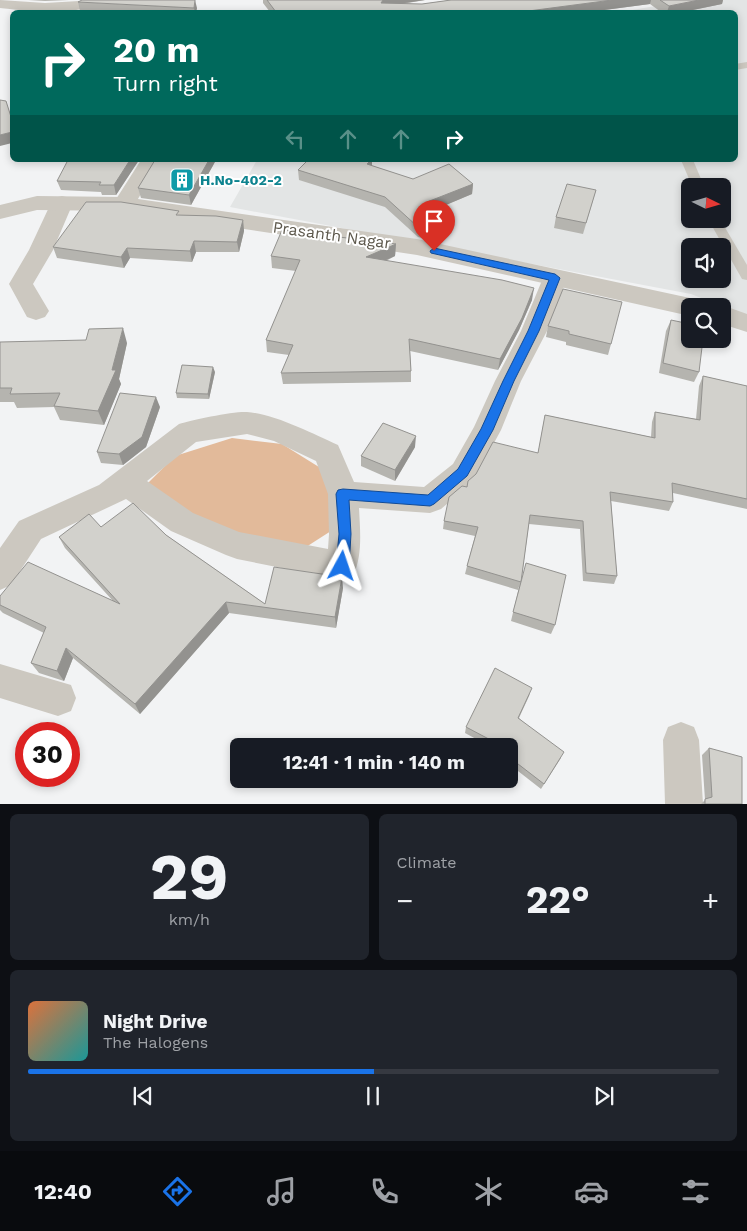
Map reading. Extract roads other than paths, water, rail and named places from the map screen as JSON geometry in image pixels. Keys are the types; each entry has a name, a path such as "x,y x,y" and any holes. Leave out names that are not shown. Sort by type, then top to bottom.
{"street":[{"path":"0,3 3,0"},
{"path":"0,3 61,8 76,6 88,0"},
{"path":"124,204 150,162"},
{"name":"Prasanth Nagar","path":"0,212 37,203 124,204 417,248 681,305"},
{"path":"36,311 22,284 41,250 62,204"},
{"path":"343,494 430,500 463,473 487,430 508,381 534,331 555,278"},
{"path":"731,317 747,323"},
{"path":"0,575 30,530 110,494 125,482 189,432 247,422 280,432 328,453 343,494 345,534 342,566 238,545 182,522 125,482"},
{"path":"0,681 58,698"},
{"path":"681,740 684,804"}],"lane":[{"path":"688,162 695,178"},
{"path":"719,228 747,276"}],"place":[{"name":"H.No-402-2","path":"182,180"}]}
